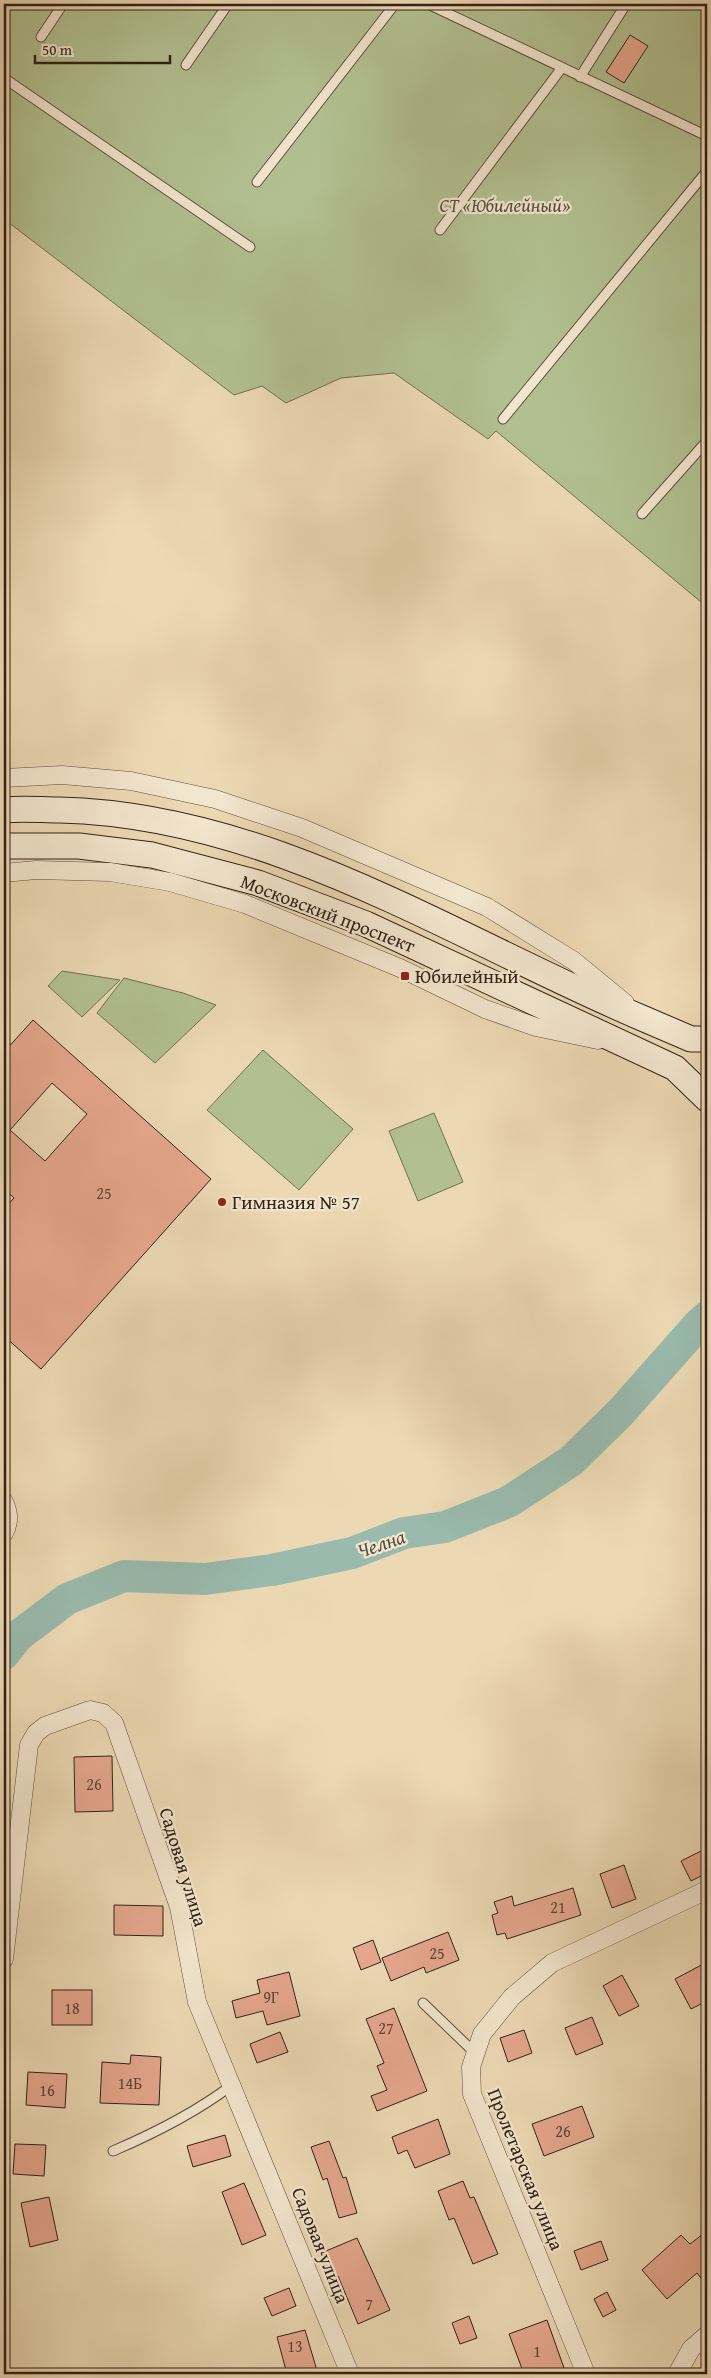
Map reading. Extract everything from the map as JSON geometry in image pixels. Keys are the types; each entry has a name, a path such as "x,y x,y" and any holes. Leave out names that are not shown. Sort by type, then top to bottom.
{"main road":[{"name":"Московский проспект","path":"4,810 97,811 178,824 260,848 347,880 691,1039 707,1039"},
{"name":"Московский проспект","path":"4,846 79,846 152,855 258,883 366,924 676,1068 707,1099"}],"street":[{"path":"4,778 62,775 131,781 215,799 302,828 486,907 574,961 642,1018"},
{"path":"4,873 36,870 110,872 170,882 245,904 400,968 485,1010 536,1027 627,1046"},
{"path":"4,1502 8,1512 8,1521 4,1533"},
{"name":"Садовая улица","path":"4,1959 29,1745 36,1733 45,1726 90,1710 103,1713 114,1723 179,1907 198,2002 350,2374"},
{"name":"Пролетарская улица","path":"586,2374 472,2094 471,2067 482,2034 512,1996 552,1963 707,1890"},
{"path":"677,2374 692,2350 707,2335"}],"lane":[{"path":"41,37 63,4"},
{"path":"186,65 228,4"},
{"path":"257,182 396,4"},
{"path":"428,4 561,69 707,136"},
{"path":"580,77 626,4"},
{"path":"440,230 561,69"},
{"path":"4,78 250,246"},
{"path":"503,419 707,171"},
{"path":"642,514 707,441"},
{"path":"423,2003 475,2053"},
{"path":"113,2151 164,2129 207,2104 233,2085"}],"green space":[{"name":"СТ «Юбилейный»","path":"4,4 707,4 707,607 496,431 488,439 394,373 341,378 286,403 262,386 234,395 4,219"},
{"path":"62,971 120,980 82,1017 48,986"},
{"path":"124,978 183,993 216,1005 155,1063 97,1013"},
{"path":"263,1050 353,1129 299,1190 207,1110"},
{"path":"434,1113 463,1182 418,1201 389,1131"}],"building":[{"path":"630,35 648,46 624,83 606,72"},
{"path":"33,1020 211,1179 41,1369 4,1336 4,1209 14,1198 4,1188 4,1052","holes":["52,1083 87,1114 45,1161 10,1130"]},
{"path":"112,1756 113,1811 75,1812 74,1757"},
{"path":"707,1848 707,1873 691,1881 681,1861"},
{"path":"624,1865 636,1899 612,1908 600,1874"},
{"path":"573,1888 581,1915 507,1939 505,1933 497,1935 492,1915 498,1913 494,1902 512,1896 514,1906"},
{"path":"114,1905 163,1906 163,1936 114,1935"},
{"path":"448,1932 459,1960 426,1973 424,1967 391,1981 382,1958"},
{"path":"373,1940 381,1962 361,1970 353,1948"},
{"path":"707,1962 707,2001 691,2009 675,1979"},
{"path":"289,1972 300,2016 267,2025 263,2011 236,2018 232,2001 260,1993 257,1980"},
{"path":"622,1975 639,2006 619,2016 603,1986"},
{"path":"52,1990 92,1990 92,2025 52,2025"},
{"path":"394,2008 427,2091 377,2111 371,2096 387,2090 377,2066 384,2063 366,2019"},
{"path":"592,2017 603,2044 576,2055 565,2028"},
{"path":"524,2030 532,2053 508,2062 500,2038"},
{"path":"280,2032 288,2052 257,2063 250,2044"},
{"path":"131,2055 161,2057 159,2105 100,2103 102,2062 130,2064"},
{"path":"28,2072 67,2074 65,2108 26,2105"},
{"path":"582,2106 594,2137 544,2156 532,2124"},
{"path":"438,2119 450,2154 415,2168 407,2150 398,2154 392,2137"},
{"path":"225,2135 231,2156 193,2167 187,2146"},
{"path":"329,2141 343,2178 346,2177 357,2213 339,2218 327,2178 323,2180 311,2147"},
{"path":"15,2144 46,2145 44,2176 13,2174"},
{"path":"463,2181 470,2198 474,2197 498,2254 473,2264 454,2218 449,2220 438,2191"},
{"path":"244,2183 266,2235 242,2245 222,2192"},
{"path":"49,2197 58,2240 30,2247 21,2203"},
{"path":"707,2231 707,2286 697,2273 667,2299 642,2270 681,2235 690,2244"},
{"path":"357,2238 390,2310 358,2324 338,2276 332,2279 321,2253"},
{"path":"601,2241 608,2260 581,2270 574,2251"},
{"path":"289,2288 296,2306 272,2316 264,2298"},
{"path":"607,2292 616,2310 603,2317 594,2299"},
{"path":"469,2316 477,2338 460,2344 452,2323"},
{"path":"547,2320 564,2368 546,2374 524,2374 509,2334"},
{"path":"305,2330 318,2374 287,2374 277,2337"}],"waterway":[{"name":"Челна","path":"4,1654 18,1636 67,1599 124,1576 205,1579 272,1570 352,1553 404,1533 445,1527 508,1502 571,1461 621,1412 707,1317"}],"place":[{"name":"Юбилейный","path":"405,976"},
{"name":"Гимназия № 57","path":"222,1202"}]}
